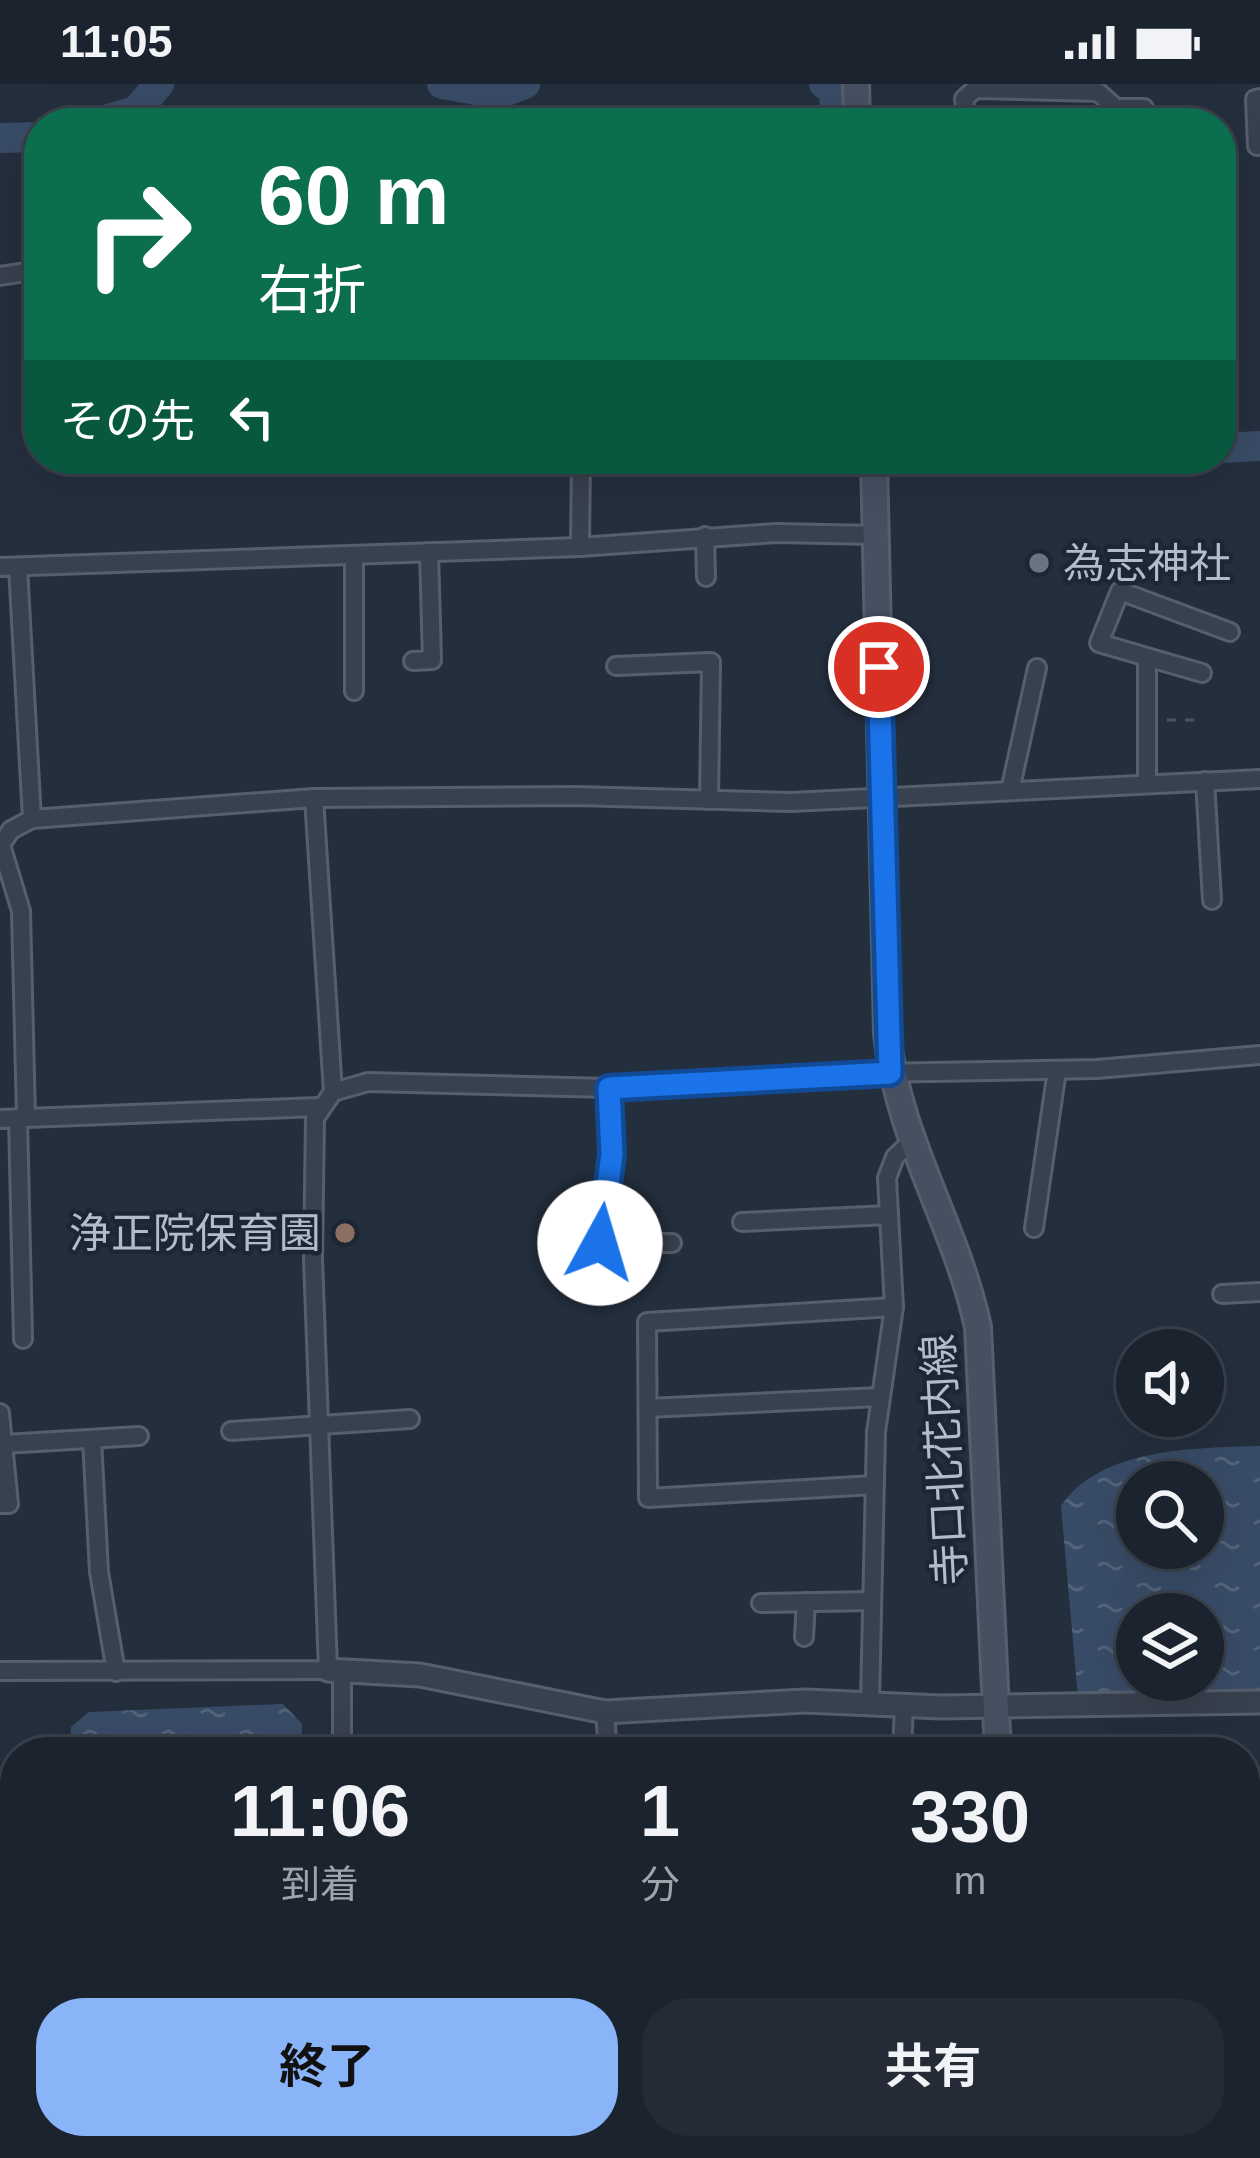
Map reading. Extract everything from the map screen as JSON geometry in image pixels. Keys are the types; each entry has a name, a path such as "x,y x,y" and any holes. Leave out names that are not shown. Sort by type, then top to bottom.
{"main road":[{"name":"寺口北花内線","path":"874,474 890,1073 910,1142 963,1270 978,1327 997,1737"}],"street":[{"path":"965,108 964,98 975,89 1098,92 1116,108 1144,108"},
{"path":"1257,146 1255,99 1260,98"},
{"path":"580,547 581,474"},
{"path":"23,1339 15,1118 21,911 0,846 26,821 9,567 580,547 705,536 876,535"},
{"path":"705,536 706,577"},
{"path":"413,661 432,660 428,552"},
{"path":"354,555 354,691"},
{"path":"1202,673 1099,644 1120,591 1230,632"},
{"path":"1147,658 1147,784"},
{"path":"616,666 711,662 709,800"},
{"path":"1010,791 1037,668"},
{"path":"0,823 314,798 881,798 1260,779"},
{"path":"1205,781 1212,899"},
{"path":"314,798 333,1092"},
{"path":"341,1737 319,1425 313,1207 318,1107 333,1092 368,1082 609,1088 890,1073 1057,1070 1260,1055"},
{"path":"1034,1228 1057,1070"},
{"path":"609,1088 612,1154 600,1243 671,1243"},
{"path":"15,1118 318,1107"},
{"path":"870,1702 879,1397 894,1306 889,1166 910,1142"},
{"path":"742,1222 889,1215"},
{"path":"1222,1294 1260,1292"},
{"path":"874,1485 648,1498 647,1322 894,1306"},
{"path":"647,1408 879,1397"},
{"path":"0,1413 9,1504 0,1504"},
{"path":"231,1431 410,1419"},
{"path":"4,1444 140,1436"},
{"path":"92,1439 100,1572 116,1672"},
{"path":"760,1603 872,1601"},
{"path":"804,1637 806,1602"},
{"path":"0,1671 335,1670 420,1675 605,1712 805,1701 996,1706 1260,1702"},
{"path":"903,1737 904,1705"},
{"path":"605,1712 607,1737"}],"path":[{"path":"1147,720 1203,721"}],"water":[{"path":"1260,1446 1260,1693 1224,1694 1224,1593 1116,1593 1116,1696 1078,1697 1061,1506 1078,1487 1116,1466 1116,1569 1224,1569 1224,1461 1129,1461 1180,1450"},
{"path":"283,1704 302,1724 302,1737 71,1737 71,1727 89,1712"}],"waterway":[{"path":"139,108 159,84"},
{"path":"442,84 499,94 525,84"},
{"path":"824,84 834,91 835,108"},
{"path":"0,138 24,137"},
{"path":"1236,447 1260,446"}],"place":[{"name":"為志神社","path":"1039,563"},
{"name":"浄正院保育園","path":"345,1233"}],"route":[{"path":"600,1243 612,1154 609,1088 890,1073 879,667"}]}
